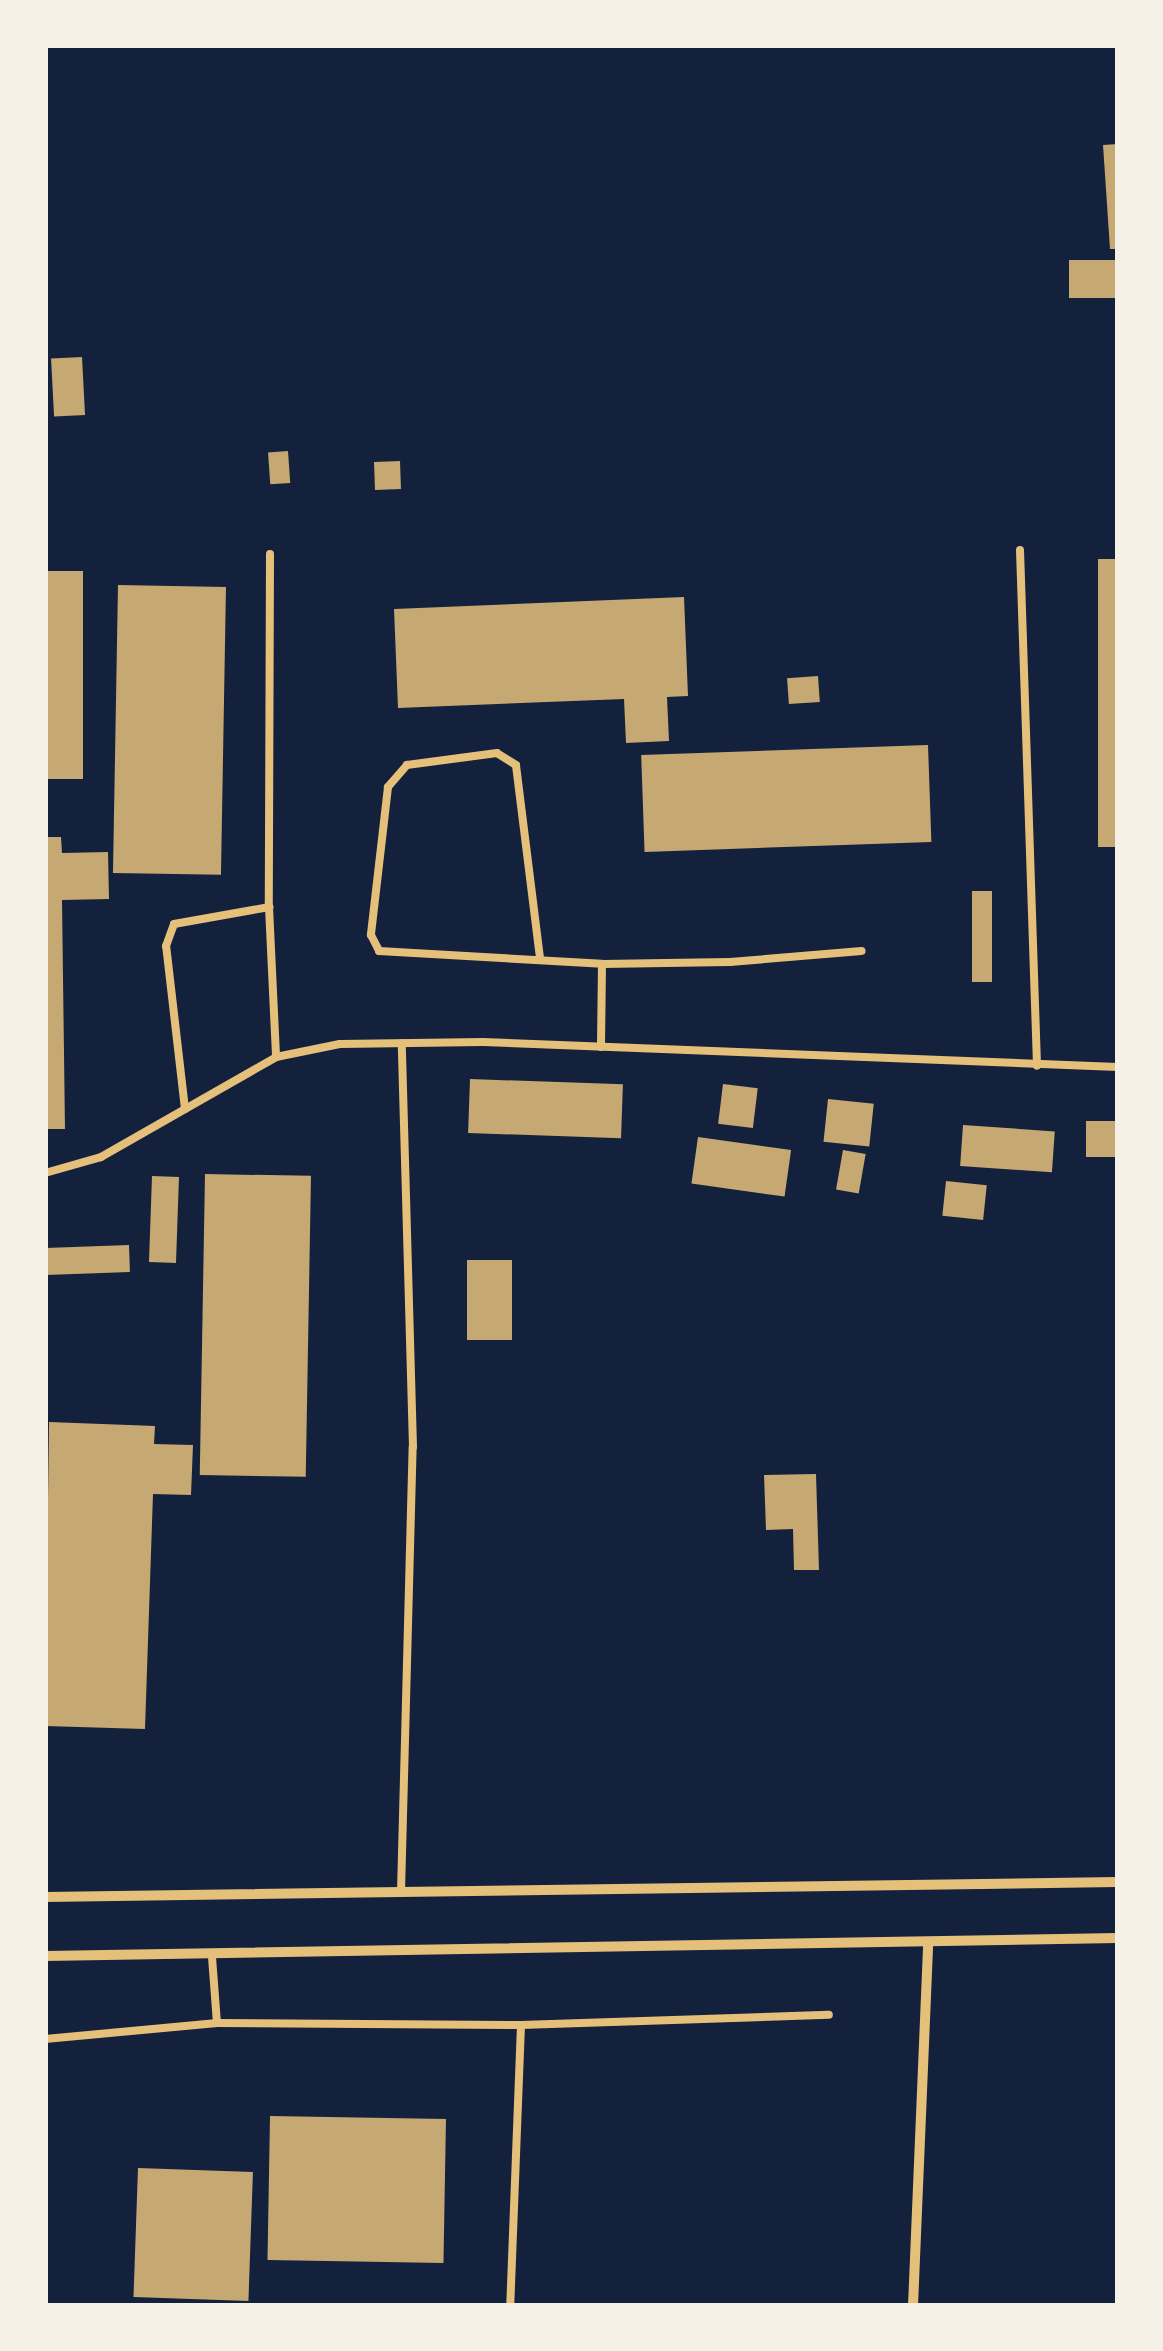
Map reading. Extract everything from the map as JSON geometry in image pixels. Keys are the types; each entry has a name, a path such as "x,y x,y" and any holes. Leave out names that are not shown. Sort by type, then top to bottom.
{"street":[{"path":"45,1897 1118,1882"},
{"path":"45,1956 212,1957 1118,1938"},
{"path":"913,2306 928,1943"}],"lane":[{"path":"1020,550 1037,1066"},
{"path":"270,554 269,907 276,1057"},
{"path":"540,958 516,764 497,753 407,765 388,787 370,935 379,951 389,956 540,958 602,964 730,962 862,951"},
{"path":"185,1109 166,946 174,924 269,907"},
{"path":"601,1048 602,964"},
{"path":"401,1892 413,1447 402,1043"},
{"path":"45,1173 101,1156 276,1057 340,1044 601,1048 1118,1067"},
{"path":"212,1957 217,2024"},
{"path":"45,2040 217,2024 521,2024 829,2015"},
{"path":"510,2306 521,2024"}],"building":[{"path":"1118,144 1118,249 1110,249 1103,145"},
{"path":"1069,260 1118,260 1118,298 1069,298"},
{"path":"82,357 85,415 54,417 51,359"},
{"path":"288,451 290,483 270,484 268,452"},
{"path":"400,461 401,489 375,490 374,462"},
{"path":"1098,559 1118,559 1118,847 1098,847"},
{"path":"45,571 83,571 83,779 45,779"},
{"path":"118,585 226,587 221,875 113,873"},
{"path":"684,597 688,696 667,697 669,741 626,743 624,699 398,708 394,609"},
{"path":"818,676 820,702 789,704 787,678"},
{"path":"928,745 931,842 645,852 641,755"},
{"path":"45,837 61,837 62,853 108,852 109,899 62,900 65,1129 45,1129"},
{"path":"972,891 992,891 992,982 972,982"},
{"path":"470,1079 623,1084 621,1138 468,1133"},
{"path":"723,1084 758,1088 753,1128 718,1124"},
{"path":"828,1099 874,1104 869,1147 824,1142"},
{"path":"1086,1121 1118,1121 1118,1157 1086,1157"},
{"path":"963,1125 1055,1131 1052,1172 960,1166"},
{"path":"698,1137 791,1150 785,1197 691,1184"},
{"path":"843,1150 866,1154 859,1193 836,1189"},
{"path":"205,1174 311,1176 306,1477 200,1475"},
{"path":"152,1176 179,1177 176,1263 149,1262"},
{"path":"946,1181 987,1185 983,1220 942,1216"},
{"path":"129,1245 130,1272 46,1275 45,1248"},
{"path":"467,1260 512,1260 512,1340 467,1340"},
{"path":"49,1422 155,1426 154,1444 193,1445 191,1495 153,1494 145,1729 45,1726"},
{"path":"816,1474 819,1570 794,1570 793,1529 766,1530 764,1475"},
{"path":"270,2116 446,2119 443,2263 267,2260"},
{"path":"138,2168 253,2172 248,2301 133,2297"}]}
